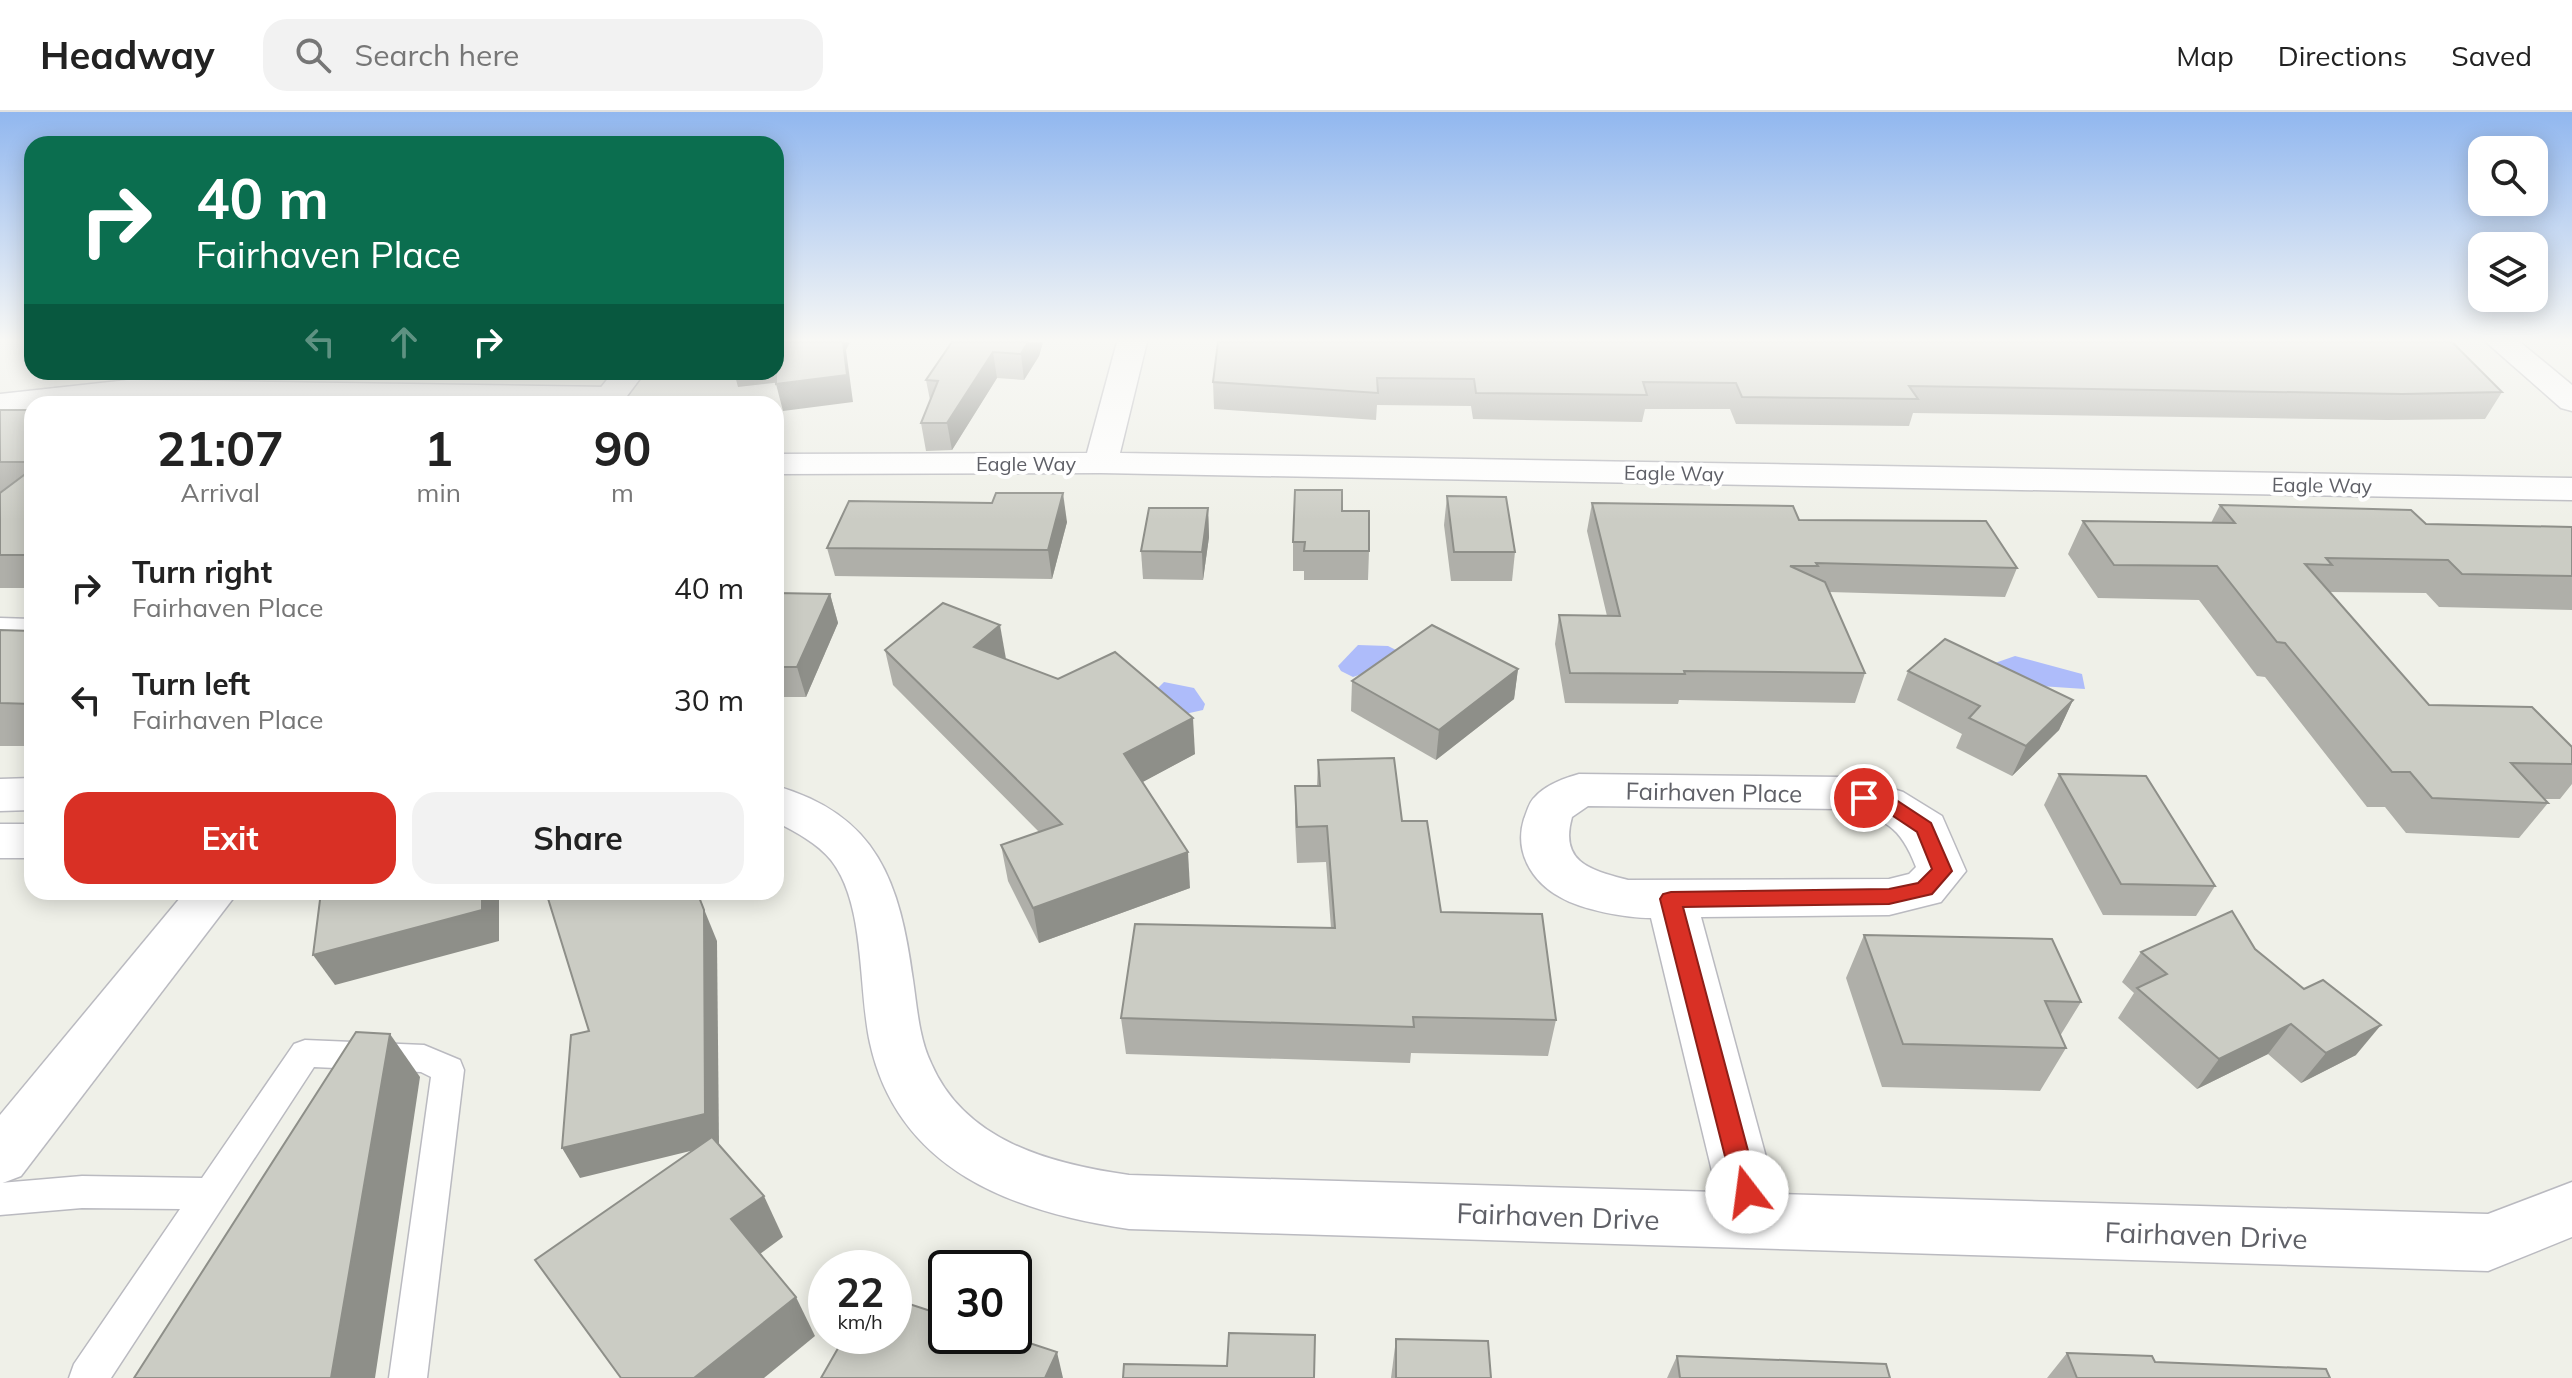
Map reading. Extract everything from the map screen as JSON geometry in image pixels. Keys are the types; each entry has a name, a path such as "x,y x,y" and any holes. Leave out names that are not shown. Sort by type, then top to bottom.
{"street":[{"path":"0,404 23,401"},
{"path":"1101,463 1117,401"},
{"name":"Eagle Way","path":"784,464 1101,463 2572,489"},
{"path":"0,630 24,631"},
{"name":"Fairhaven Place","path":"1579,790 1842,793 1887,803 1925,828 1942,871 1924,889 1889,897 1671,899 1628,899 1578,885 1550,863 1543,835 1551,808 1579,790"},
{"path":"0,795 24,794"},
{"name":"Fairhaven Drive","path":"784,806 824,826 847,847 865,873 876,902 896,1032 905,1068 924,1103 952,1135 975,1153 1029,1183 1077,1196 1129,1202 2488,1243 2572,1209"},
{"path":"0,841 24,841"},
{"path":"1671,899 1754,1222"},
{"path":"0,1158 207,900"}],"lane":[{"path":"88,1378 305,1053 424,1059 448,1070 408,1378"},
{"path":"0,1199 82,1192 209,1194"}],"water":[{"path":"1358,645 1388,646 1398,651 1365,673 1353,677 1338,666"},
{"path":"2015,656 2082,674 2085,689 2040,686 1995,663"},
{"path":"1164,682 1194,688 1205,704 1203,710 1185,714 1153,693"}],"building":[{"path":"930,401 961,401 947,423 921,423"},
{"path":"0,410 24,410 24,462 0,462"},
{"path":"24,475 24,555 0,555 0,493"},
{"path":"1295,490 1342,490 1342,511 1369,511 1369,551 1304,551 1305,542 1293,542"},
{"path":"996,493 1063,493 1048,550 827,548 849,501 992,503"},
{"path":"1447,496 1506,497 1515,552 1454,552"},
{"path":"1592,503 1793,506 1799,520 1986,521 2017,568 1816,563 1818,566 1790,566 1825,582 1865,673 1570,673 1559,615 1620,616"},
{"path":"2220,505 2411,510 2426,524 2572,527 2572,576 2462,574 2448,560 2326,558 2332,565 2305,564 2429,705 2532,707 2572,747 2572,764 2511,763 2548,803 2432,798 2410,772 2392,772 2285,643 2277,642 2217,566 2114,565 2083,521 2235,523"},
{"path":"1149,508 1208,508 1202,552 1141,551"},
{"path":"784,593 830,594 797,667 784,667"},
{"path":"943,603 1000,625 974,647 1058,679 1115,652 1193,718 1124,754 1188,852 1033,908 1001,845 1062,824 885,650"},
{"path":"1432,625 1518,669 1439,730 1352,681"},
{"path":"0,630 24,631 24,704 0,703"},
{"path":"1945,639 2073,700 2026,746 1969,718 1980,706 1908,671"},
{"path":"1394,758 1402,821 1427,821 1441,912 1542,914 1556,1020 1413,1017 1414,1027 1121,1018 1135,924 1335,928 1327,826 1297,827 1295,786 1320,786 1318,760"},
{"path":"2059,774 2146,776 2215,886 2121,884"},
{"path":"320,900 482,900 482,910 313,955"},
{"path":"548,900 700,900 704,910 705,1114 562,1148 571,1035 589,1031"},
{"path":"2232,911 2255,949 2304,989 2323,980 2381,1025 2326,1053 2291,1024 2219,1059 2137,988 2167,974 2141,952"},
{"path":"1864,935 2052,939 2081,1002 2045,1001 2066,1048 1903,1044"},
{"path":"356,1032 390,1034 331,1378 134,1378"},
{"path":"712,1137 764,1196 731,1219 796,1297 694,1378 621,1378 535,1260"},
{"path":"912,1305 928,1310 928,1354 1032,1354 1032,1344 1057,1352 1045,1378 821,1378 835,1354 912,1354"},
{"path":"1229,1333 1315,1335 1314,1378 1123,1378 1124,1364 1227,1366"},
{"path":"1396,1339 1488,1341 1491,1378 1396,1378"},
{"path":"2067,1353 2152,1356 2155,1362 2326,1369 2330,1378 2077,1378"},
{"path":"1677,1356 1886,1364 1890,1378 1680,1378"}],"route":[{"path":"1747,1192 1671,899 1889,897 1924,889 1942,871 1925,828 1887,803 1864,798"}]}
